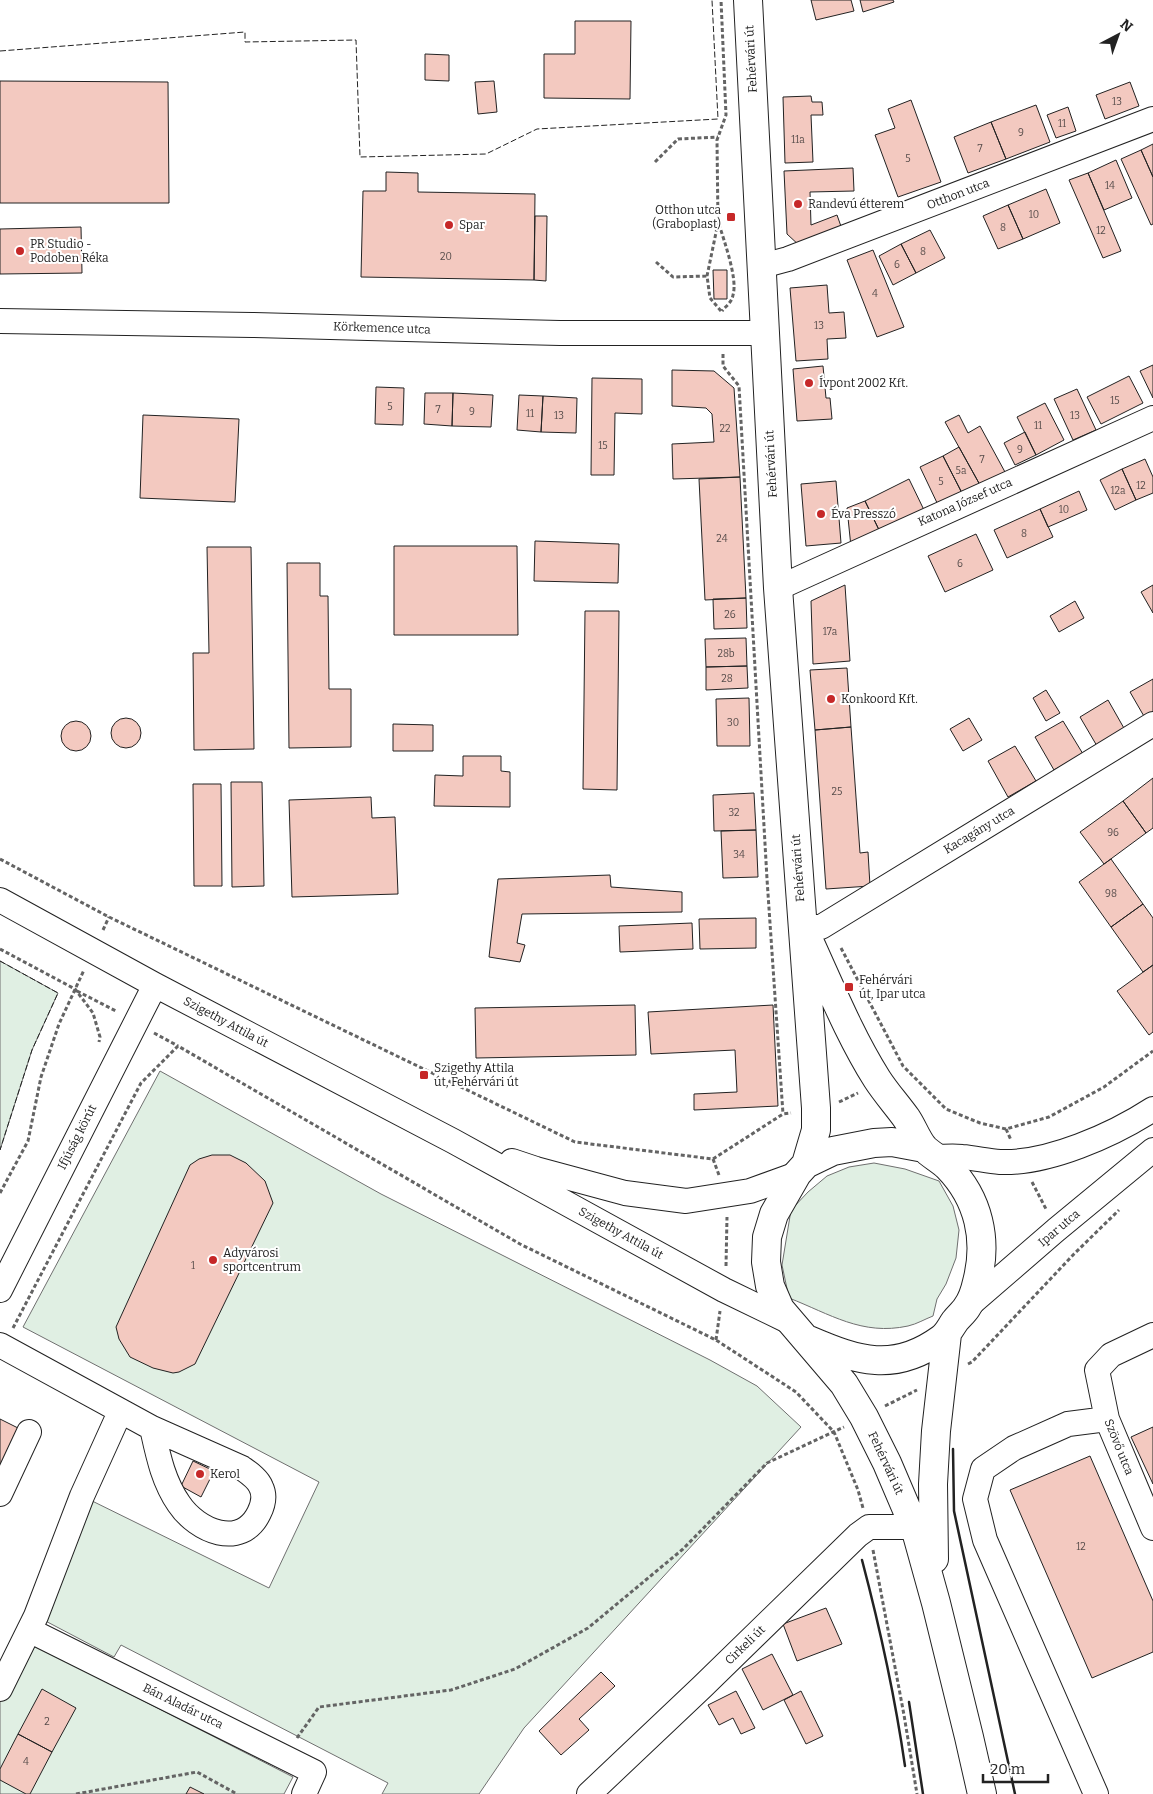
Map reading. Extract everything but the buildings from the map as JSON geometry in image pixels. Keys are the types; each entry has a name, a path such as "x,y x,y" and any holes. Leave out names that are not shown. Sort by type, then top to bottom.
{"main road":[{"name":"Fehérvári út","path":"748,0 778,588 812,927 816,1108 816,1130 801,1169 774,1214 767,1237 766,1262 770,1286 780,1308 844,1384 864,1417 914,1527 936,1603 970,1737 982,1794"},
{"name":"Fehérvári út","path":"798,1330 835,1351 866,1360 899,1359 925,1350 947,1334 967,1307 976,1289 981,1268 983,1245 980,1224 973,1202 962,1183 930,1152 878,1080 841,1013 812,927"},
{"path":"801,1169 833,1151 874,1144 892,1142 930,1152"},
{"name":"Fehérvári út","path":"936,1603 933,1484 936,1431 947,1334"}],"street":[{"name":"Otthon utca","path":"762,266 788,259 1153,119"},
{"name":"Körkemence utca","path":"0,321 560,333 764,333"},
{"name":"Katona József utca","path":"778,588 1153,418"},
{"name":"Kacagány utca","path":"812,927 1153,724"},
{"name":"Szigethy Attila út","path":"0,900 155,984 454,1141 798,1330"},
{"name":"Ifjúság körút","path":"0,1290 155,984"},
{"path":"930,1152 1000,1162 1044,1157 1095,1140 1153,1110"},
{"name":"Szigethy Attila út","path":"454,1141 536,1169 625,1193 686,1201 750,1190 801,1169"},
{"name":"Ipar utca","path":"967,1307 1153,1150"},
{"name":"Szövő utca","path":"1153,1335 1111,1355 1097,1370 1106,1419 1153,1528"},
{"path":"2,1347 120,1412 242,1468 253,1475 262,1487 263,1504 256,1520 247,1529 232,1535 213,1531 194,1521 179,1505 169,1487 160,1466 152,1428"},
{"path":"0,1689 29,1630 82,1496 120,1412"},
{"path":"1096,1794 985,1540 975,1499 983,1469 1014,1448 1068,1424 1106,1419"},
{"path":"0,1494 30,1432"},
{"path":"869,1527 914,1527"},
{"name":"Cirkeli út","path":"589,1794 702,1688 838,1554 869,1527"},
{"name":"Bán Aladár utca","path":"29,1630 314,1772 304,1794"}],"path":[{"path":"718,223 728,257 734,289 731,300 721,312 710,298 707,276 718,223 718,137 726,115 721,0"},
{"path":"655,162 678,138 718,137"},
{"path":"656,262 673,277 707,276"},
{"path":"723,349 723,366 739,386 766,859 783,1114"},
{"path":"0,858 109,918 575,1142 713,1160 783,1114 843,1102 903,1066"},
{"path":"812,927 840,946 903,1066 946,1109 980,1123 1006,1129 1049,1118 1104,1087 1153,1051"},
{"path":"0,950 75,989 93,1013 100,1037 99,1044"},
{"path":"0,1193 28,1141 41,1077 59,1024 75,989"},
{"path":"2,1347 141,1083 178,1046 520,1244 716,1340 796,1392 834,1432 858,1490 869,1527 917,1794"},
{"path":"1006,1129 1056,1230 1074,1254"},
{"path":"713,1160 726,1195 727,1256 716,1340"},
{"path":"284,1757 319,1706 451,1690 515,1669 588,1628 683,1549 767,1462 834,1432 972,1362 1120,1208"},
{"path":"76,1794 197,1772 237,1794"}],"green space":[{"path":"0,961 58,993 32,1050 0,1150"},
{"path":"160,1071 381,1194 710,1360 757,1386 801,1427 524,1728 479,1794 382,1794 388,1783 121,1645 114,1657 36,1616 82,1496 269,1588 319,1482 23,1327"},
{"path":"874,1163 905,1169 939,1181 953,1206 959,1230 956,1258 946,1284 937,1299 933,1316 908,1326 876,1328 861,1326 833,1317 789,1298 782,1265 791,1210 827,1176 849,1167"},
{"path":"24,1640 293,1777 284,1794 0,1794 0,1689"}],"fence":[{"path":"0,51 245,32 245,42 356,40 360,157 486,154 537,129 718,119 712,0"},
{"path":"0,961 58,993 32,1050 0,1150"}],"wall":[{"path":"953,1449 954,1511 1015,1794"},
{"path":"862,1560 897,1714 905,1766"},
{"path":"909,1702 923,1794"}],"place":[{"name":"Randevú étterem","path":"798,204"},
{"name":"Otthon utca (Graboplast)","path":"731,217"},
{"name":"Spar","path":"449,225"},
{"name":"PR Studio - Podoben Réka","path":"20,251"},
{"name":"Ívpont 2002 Kft.","path":"809,383"},
{"name":"Éva Presszó","path":"821,514"},
{"name":"Konkoord Kft.","path":"831,699"},
{"name":"Fehérvári út, Ipar utca","path":"849,987"},
{"name":"Szigethy Attila út, Fehérvári út","path":"424,1075"},
{"name":"Adyvárosi sportcentrum","path":"213,1260"},
{"name":"Kerol","path":"200,1474"}]}
